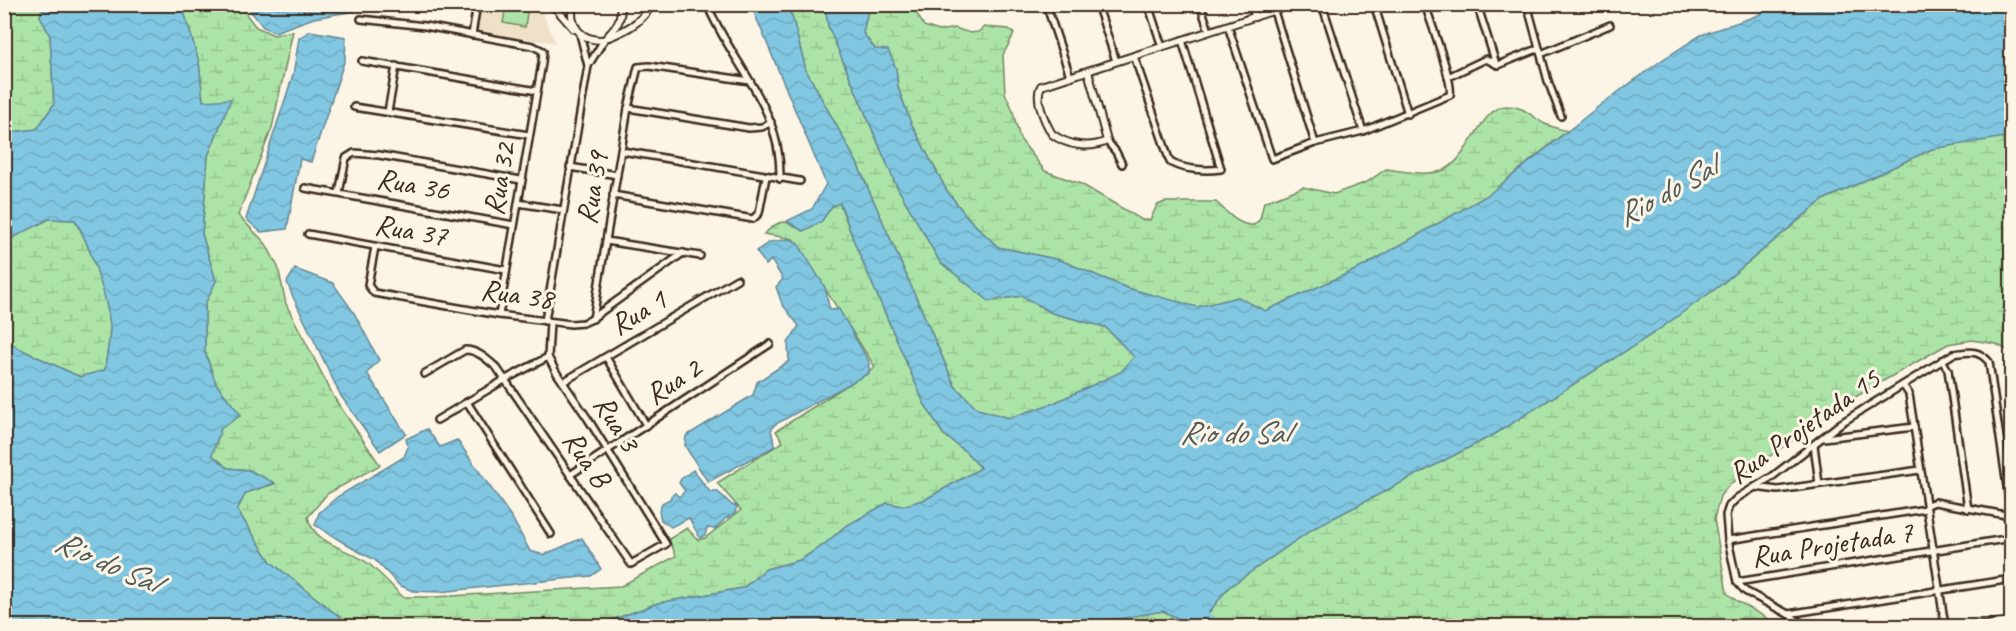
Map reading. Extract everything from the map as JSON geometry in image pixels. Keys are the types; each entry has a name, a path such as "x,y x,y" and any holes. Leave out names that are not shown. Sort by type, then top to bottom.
{"street":[{"path":"361,19 471,34 477,4"},
{"path":"552,4 579,34 590,39 605,39 633,26 644,17 652,4"},
{"path":"573,4 572,18 588,66"},
{"path":"437,420 548,357 548,322 563,210 588,66 605,39 619,23 620,4"},
{"path":"707,4 715,22 764,103 778,144 780,179"},
{"path":"1046,4 1070,76"},
{"path":"1097,4 1116,61"},
{"path":"1148,4 1162,46"},
{"path":"1200,4 1209,32"},
{"path":"1251,4 1255,17"},
{"path":"1107,141 1096,146 1086,146 1063,140 1050,132 1040,104 1039,89 1044,84 1294,4"},
{"path":"1322,4 1363,131"},
{"path":"1374,4 1408,114"},
{"path":"1228,26 1272,159 1315,143 1363,131 1451,94 1448,77 1425,4"},
{"path":"1477,4 1496,64"},
{"path":"1527,4 1548,81 1561,116"},
{"path":"1274,11 1315,143"},
{"path":"1448,77 1486,59 1498,65 1534,50 1540,52 1610,25"},
{"name":"Rua 32","path":"471,34 533,46 543,51 499,315"},
{"path":"1134,56 1168,159 1173,164 1203,170 1221,169 1182,40"},
{"path":"362,61 537,91"},
{"path":"388,112 396,66"},
{"name":"Rua 39","path":"593,319 628,108 639,66 750,81"},
{"path":"1088,71 1107,141 1122,164"},
{"path":"354,107 530,135"},
{"path":"628,108 749,128 762,127 771,122"},
{"path":"622,151 800,181"},
{"name":"Rua 36","path":"339,193 345,159 354,153 380,155 521,180"},
{"path":"570,167 617,175"},
{"path":"613,195 753,219 759,213 766,177"},
{"name":"Rua 36","path":"305,188 514,225"},
{"path":"518,203 563,210"},
{"name":"Rua 37","path":"308,234 506,270"},
{"path":"606,241 700,256"},
{"name":"Rua 38","path":"375,247 368,285 374,293 499,315 578,324 593,319 684,254"},
{"name":"Rua 1","path":"563,382 737,279"},
{"name":"Rua 2","path":"570,475 770,344"},
{"name":"Rua B","path":"424,374 467,350 474,351 490,362 506,379 631,564"},
{"name":"Rua Projetada 15","path":"1737,582 1728,540 1726,515 1729,506 1841,423 1953,354 1975,351 1983,354 1989,362 2010,507 2006,515"},
{"name":"Rua 3","path":"548,357 666,544 631,564"},
{"path":"606,357 646,425"},
{"path":"1942,360 1948,370 1968,509"},
{"path":"1903,385 1909,394 1945,627"},
{"path":"467,402 551,534"},
{"path":"1822,438 1914,427"},
{"path":"1814,445 1820,484"},
{"path":"1755,487 1778,490 1920,470"},
{"path":"1728,540 1927,507 1935,502 2006,515 2012,522"},
{"name":"Rua Projetada 7","path":"1737,582 2012,538"},
{"path":"1788,614 2012,579"},
{"path":"1737,582 1745,591 1788,614 1804,627"},
{"path":"1975,627 2012,621"}],"shaded area":[{"path":"478,5 539,5 556,43 473,32"}],"green space":[{"path":"869,4 912,5 924,26 939,31 955,28 970,33 978,32 984,27 1009,29 1014,34 1003,55 1005,93 1012,108 1020,139 1045,171 1081,184 1142,220 1150,220 1157,205 1165,202 1216,202 1238,221 1254,225 1260,219 1264,202 1303,187 1334,194 1367,182 1386,169 1421,173 1441,171 1451,166 1482,124 1498,108 1514,106 1528,112 1545,124 1567,131 1488,195 1362,267 1265,311 1238,297 1197,308 1127,288 1060,260 998,247 968,218 947,191 910,121 898,87 896,68 875,49 863,33"},
{"path":"4,5 43,5 40,16 50,36 54,104 37,129 5,133"},
{"path":"182,5 239,5 256,27 274,35 293,31 272,128 238,215 266,244 278,267 286,304 335,399 380,465 327,494 308,517 311,526 324,540 369,564 403,597 621,586 676,556 669,539 687,528 698,540 705,538 741,510 717,483 783,442 776,431 875,367 793,239 764,234 783,222 803,231 821,222 832,206 839,202 924,403 943,434 966,452 981,468 926,499 903,506 887,503 844,527 825,544 800,560 766,569 743,588 658,603 596,626 351,626 271,562 237,510 246,493 274,484 249,470 228,468 212,455 221,428 241,415 216,384 205,352 205,304 216,281 202,234 208,156 230,100 203,101 199,62"},
{"path":"506,5 528,5 525,27 503,23"},
{"path":"785,5 825,5 828,26 896,185 940,262 989,301 1022,296 1052,313 1105,327 1135,357 1121,372 1054,403 1009,418 977,409 955,386 857,163 806,70 792,16"},
{"path":"2011,136 2011,352 1996,344 1972,340 1948,344 1850,400 1730,484 1720,496 1714,519 1727,593 1781,626 1198,626 1229,587 1314,528 1495,434 1654,333 1722,284 1823,200 1932,149"},
{"path":"49,219 75,220 92,258 109,316 110,333 105,370 80,377 18,348 5,338 4,242"},
{"path":"1163,611 1194,626 1078,626"}],"water":[{"name":"Rio do Sal","path":"43,5 182,5 199,62 203,101 231,99 208,156 202,234 216,281 205,304 205,352 216,384 241,415 221,428 212,455 228,468 249,470 275,483 246,493 237,510 271,562 351,626 5,626 5,338 18,348 80,377 105,370 110,333 109,316 97,272 87,243 75,220 49,219 5,242 5,133 37,129 54,104 50,36 40,16"},
{"path":"246,5 361,5 355,11 314,18 275,32 263,27"},
{"name":"Rio do Sal","path":"751,5 785,5 792,16 806,70 857,163 955,386 978,409 1009,418 1054,403 1121,372 1134,357 1105,327 1052,313 1022,296 989,301 940,262 896,185 828,26 825,5 869,5 863,33 875,49 888,50 896,68 898,87 910,121 947,191 968,218 998,247 1060,260 1127,288 1197,307 1238,297 1265,311 1362,267 1488,195 1599,106 1701,35 1756,16 1777,5 2011,5 2011,136 1932,149 1823,200 1722,284 1654,333 1495,434 1314,528 1229,587 1198,626 1163,611 1078,626 596,626 658,603 743,588 766,569 800,560 825,544 844,527 887,503 903,506 926,499 981,468 966,452 943,434 924,403 855,244 840,203 832,206 821,222 803,231 787,221 812,209 826,184"},
{"path":"310,31 346,37 345,59 311,162 300,159 287,229 261,232 246,219 293,75 299,38"},
{"path":"789,239 797,242 825,287 831,310 839,309 869,362 869,373 774,425 771,430 775,446 708,482 685,446 686,436 753,395 757,382 789,361 788,343 799,326 782,304 776,287 783,279 771,260 766,265 756,251 770,242"},
{"path":"295,269 333,283 354,313 379,360 367,373 406,434 380,451 341,396 293,297 287,282"},
{"path":"427,429 440,447 457,440 512,518 530,551 544,555 582,538 601,569 591,576 439,592 413,591 399,585 375,560 315,525 319,513 337,497 404,457 408,447 406,439"},
{"path":"693,470 710,492 718,492 732,505 737,506 735,513 715,529 707,528 705,535 700,538 689,518 671,527 661,520 659,511 662,503 671,496 675,493 679,497 685,491 679,483"}],"waterway":[{"path":"1191,609 1217,626"}]}
